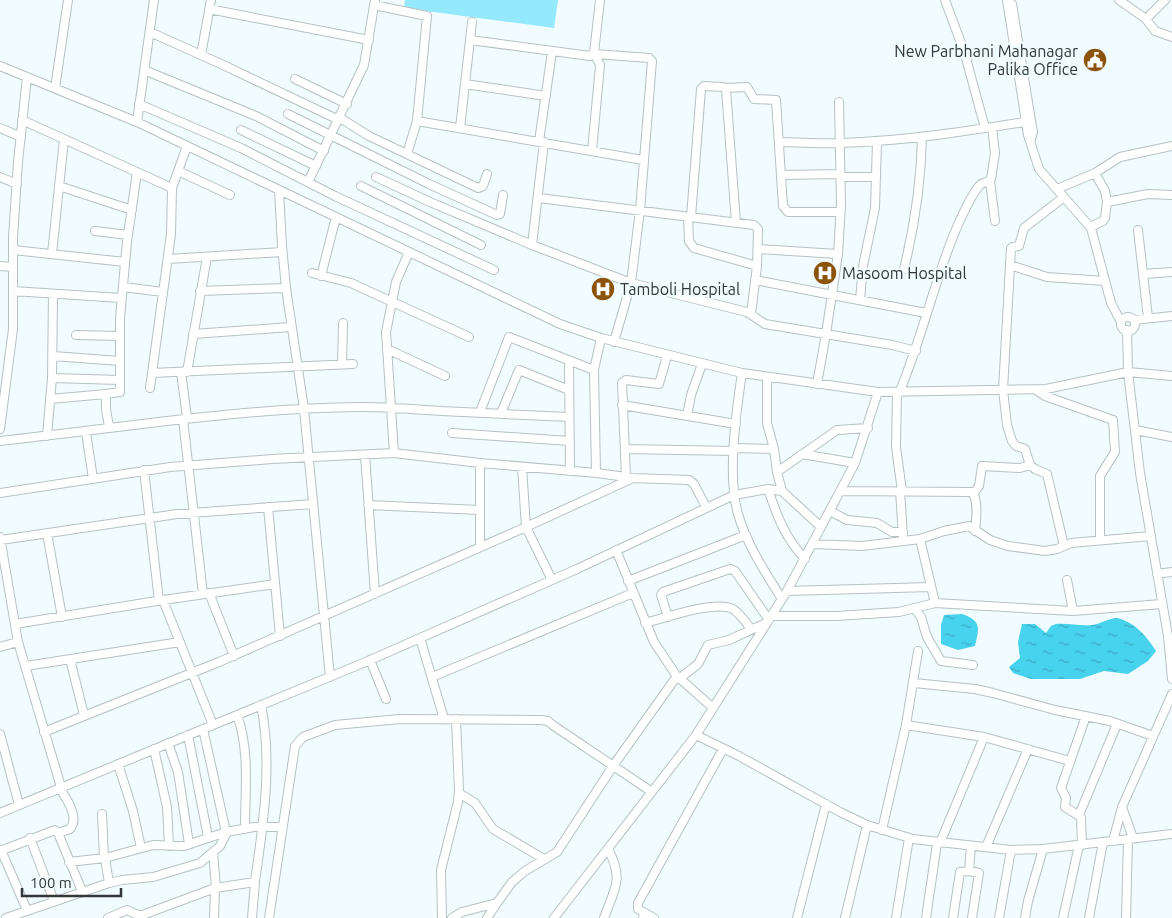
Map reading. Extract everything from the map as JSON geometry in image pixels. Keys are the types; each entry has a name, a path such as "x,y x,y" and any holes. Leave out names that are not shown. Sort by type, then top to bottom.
{"street":[{"path":"55,88 68,0"},
{"path":"137,122 154,0"},
{"path":"201,55 210,0"},
{"path":"592,150 600,65 594,54 600,0"},
{"path":"945,0 989,127 995,153 990,181 995,222"},
{"path":"1006,0 1028,121 1033,134 1031,141 1039,169 1090,227 1111,303 1123,327 1127,330 1128,372 1140,472 1162,604 1172,679"},
{"path":"1011,0 1028,121"},
{"path":"1119,0 1146,19 1155,31 1172,37"},
{"path":"1146,19 1165,0"},
{"path":"308,182 340,119 364,65 375,3 427,16 417,121 407,154"},
{"path":"209,9 369,40"},
{"path":"460,128 472,22"},
{"path":"150,32 340,119 369,136 478,188 483,186 487,174"},
{"path":"470,40 590,56 594,54 651,59 640,210 630,283 614,342"},
{"path":"532,245 539,198 546,96 552,52"},
{"path":"0,66 137,122 560,324 614,342 767,378 878,392 1036,390 1128,372 1172,376"},
{"path":"144,70 256,116 324,151"},
{"path":"0,429 1,407 13,329 13,250 22,120 27,77"},
{"path":"295,79 347,104"},
{"path":"465,84 546,96"},
{"path":"757,266 694,248 689,241 701,89 704,86 725,88 747,87 754,100 776,100 782,206 788,212 840,212"},
{"path":"725,88 736,223"},
{"path":"817,384 838,254 840,212 839,102"},
{"path":"139,104 241,148 308,182 494,270"},
{"path":"288,114 497,215 500,214 503,195"},
{"path":"22,120 172,188"},
{"path":"417,121 644,160"},
{"path":"779,142 840,143 877,141 922,137 1028,121"},
{"path":"0,128 21,137"},
{"path":"241,130 316,166"},
{"path":"904,269 919,197 922,137"},
{"path":"52,254 64,139"},
{"path":"860,300 863,266 875,208 877,141"},
{"path":"150,388 171,234 172,188 187,146"},
{"path":"1057,189 1095,172 1120,157 1172,146"},
{"path":"178,171 230,195"},
{"path":"50,399 120,392 122,287 137,172"},
{"path":"1090,227 1105,220 1107,202 1105,188 1095,172"},
{"path":"781,175 876,177"},
{"path":"0,177 17,184"},
{"path":"376,177 532,245 630,283 751,314 765,324 916,351"},
{"path":"904,541 896,447 898,393 916,351 926,313 960,219 980,185 990,181"},
{"path":"59,186 132,210"},
{"path":"361,186 481,245"},
{"path":"279,190 282,252 304,409 330,677"},
{"path":"1107,202 1148,194 1172,195"},
{"path":"1064,197 1024,228 1019,246 1011,248 1004,390 1006,418 1012,441 1016,446 1025,449 1030,465 1035,470 1047,474 1064,546"},
{"path":"539,198 756,227 758,249 751,314"},
{"path":"321,276 336,217"},
{"path":"419,234 427,218"},
{"path":"1138,230 1148,318"},
{"path":"95,231 128,235"},
{"path":"758,249 838,254"},
{"path":"13,250 125,262"},
{"path":"168,259 282,252"},
{"path":"394,454 386,332 396,282 408,252"},
{"path":"207,257 184,372 185,418 194,513 206,594 234,656"},
{"path":"1010,265 1046,277 1105,281"},
{"path":"0,266 13,267"},
{"path":"1143,274 1172,272"},
{"path":"312,274 351,284 469,337"},
{"path":"755,280 926,313"},
{"path":"122,287 163,292"},
{"path":"200,291 286,288"},
{"path":"13,291 122,298"},
{"path":"47,436 53,356 53,294"},
{"path":"1122,322 1127,317 1134,320 1172,316"},
{"path":"1127,330 1134,327 1134,320"},
{"path":"342,364 343,323"},
{"path":"193,334 291,327"},
{"path":"76,335 120,336"},
{"path":"480,412 509,337 594,370"},
{"path":"596,473 594,370 601,338"},
{"path":"387,349 445,376"},
{"path":"53,356 120,361"},
{"path":"630,478 625,449 622,383 623,380 659,384 667,356"},
{"path":"569,361 570,471"},
{"path":"152,374 353,364"},
{"path":"687,416 691,395 702,364"},
{"path":"501,413 519,370 569,390"},
{"path":"742,373 734,450 734,495 738,514 757,559 782,599"},
{"path":"52,378 120,380"},
{"path":"767,378 767,423 782,491 821,527"},
{"path":"1036,390 1045,396 1113,420 1115,452 1100,476 1100,540"},
{"path":"554,918 696,735 787,591 855,463 868,428 878,392"},
{"path":"106,394 109,427"},
{"path":"622,405 736,424"},
{"path":"0,441 86,432 109,427 220,414 304,409 391,407 569,417"},
{"path":"777,472 837,430 868,428"},
{"path":"1135,430 1172,437"},
{"path":"86,432 93,479"},
{"path":"452,433 570,440"},
{"path":"625,449 774,449"},
{"path":"0,493 144,470 189,465 308,457 394,454 596,473 630,478 691,480 706,508"},
{"path":"802,454 855,463"},
{"path":"365,455 375,594"},
{"path":"480,463 480,547"},
{"path":"975,531 976,501 974,493 979,486 982,466 1020,468 1030,465"},
{"path":"522,467 526,527 552,580"},
{"path":"144,470 161,600 213,725"},
{"path":"44,732 234,656 526,527 630,478"},
{"path":"0,813 370,660 552,580 734,495 768,489 782,491"},
{"path":"768,489 777,516 787,537 804,559"},
{"path":"840,491 974,493"},
{"path":"58,833 70,829 73,823 70,807 61,788 18,642 0,539 194,513 313,504"},
{"path":"368,505 480,510"},
{"path":"268,507 280,636"},
{"path":"830,511 847,520 877,523 892,532 903,532"},
{"path":"812,544 862,546 920,539 965,526 990,540 1021,548 1045,551 1071,542 1151,536"},
{"path":"47,533 62,617"},
{"path":"628,581 746,535"},
{"path":"920,539 935,603"},
{"path":"616,550 654,642 678,677 713,708"},
{"path":"668,617 661,596 663,592 730,569 735,571 769,620"},
{"path":"1157,574 1172,572"},
{"path":"1067,580 1073,611"},
{"path":"15,624 161,600 275,584"},
{"path":"787,591 931,587"},
{"path":"432,677 633,593"},
{"path":"487,918 512,882 525,871 560,849 613,766 678,677 698,664 708,645 729,640 769,620 899,612 935,603 1073,611 1162,604"},
{"path":"645,623 696,609 725,607 738,613 752,629"},
{"path":"914,608 921,617 927,637 941,661 973,665"},
{"path":"420,638 444,719"},
{"path":"0,647 18,642"},
{"path":"26,666 180,642"},
{"path":"882,830 906,725 918,651"},
{"path":"70,659 84,715"},
{"path":"370,660 386,699"},
{"path":"914,683 975,689 1117,724 1153,736"},
{"path":"1113,841 1122,807 1172,694"},
{"path":"252,918 263,827 267,760 266,734 261,705"},
{"path":"237,715 244,744 245,828"},
{"path":"1063,918 1080,845 1082,817 1065,807 1066,798 1061,789 1086,716"},
{"path":"269,918 295,746 302,737 335,725 400,719 524,718 548,721 652,792"},
{"path":"442,918 441,870 459,794 456,719"},
{"path":"1079,815 1117,724"},
{"path":"906,725 984,737 1070,761"},
{"path":"6,918 109,883 153,877 200,863 222,844 227,832 203,729"},
{"path":"0,734 4,762 19,805"},
{"path":"188,735 208,837"},
{"path":"696,735 867,825 909,838 1011,850 1043,849 1172,834"},
{"path":"926,918 939,843 984,737"},
{"path":"168,743 178,772 188,844"},
{"path":"154,749 167,807 169,846"},
{"path":"654,918 644,916 638,909 638,903 723,749"},
{"path":"986,846 1028,749"},
{"path":"118,764 133,811 141,848"},
{"path":"459,794 475,803 493,830 544,859"},
{"path":"797,918 826,804"},
{"path":"1122,807 1131,839 1126,918"},
{"path":"102,814 104,858 109,883"},
{"path":"845,918 867,825"},
{"path":"69,862 104,858 153,845 181,846 245,828 282,827"},
{"path":"27,910 0,850 52,830 58,833 82,891"},
{"path":"30,838 54,901"},
{"path":"896,918 909,838"},
{"path":"1089,918 1103,842"},
{"path":"969,871 971,846"},
{"path":"604,918 617,878 615,862 608,849"},
{"path":"1025,918 1043,849"},
{"path":"999,918 1011,850"},
{"path":"213,852 214,918"},
{"path":"953,918 960,872 969,871 979,873 972,918"},
{"path":"108,918 127,910 140,917 215,888 255,882"},
{"path":"452,918 462,912 497,903"}],"shaded area":[{"path":"405,0 558,0 554,28 404,8"}],"water":[{"path":"962,614 973,619 978,626 975,646 958,650 941,644 941,625 944,615"},
{"path":"1118,618 1140,631 1156,651 1148,661 1128,674 1104,671 1080,679 1031,679 1013,673 1009,667 1020,658 1018,642 1022,624 1035,624 1046,633 1051,626 1056,624 1092,625"}],"place":[{"name":"New Parbhani Mahanagar Palika Office","path":"1095,60"},
{"name":"Masoom Hospital","path":"825,273"},
{"name":"Tamboli Hospital","path":"603,289"}]}
